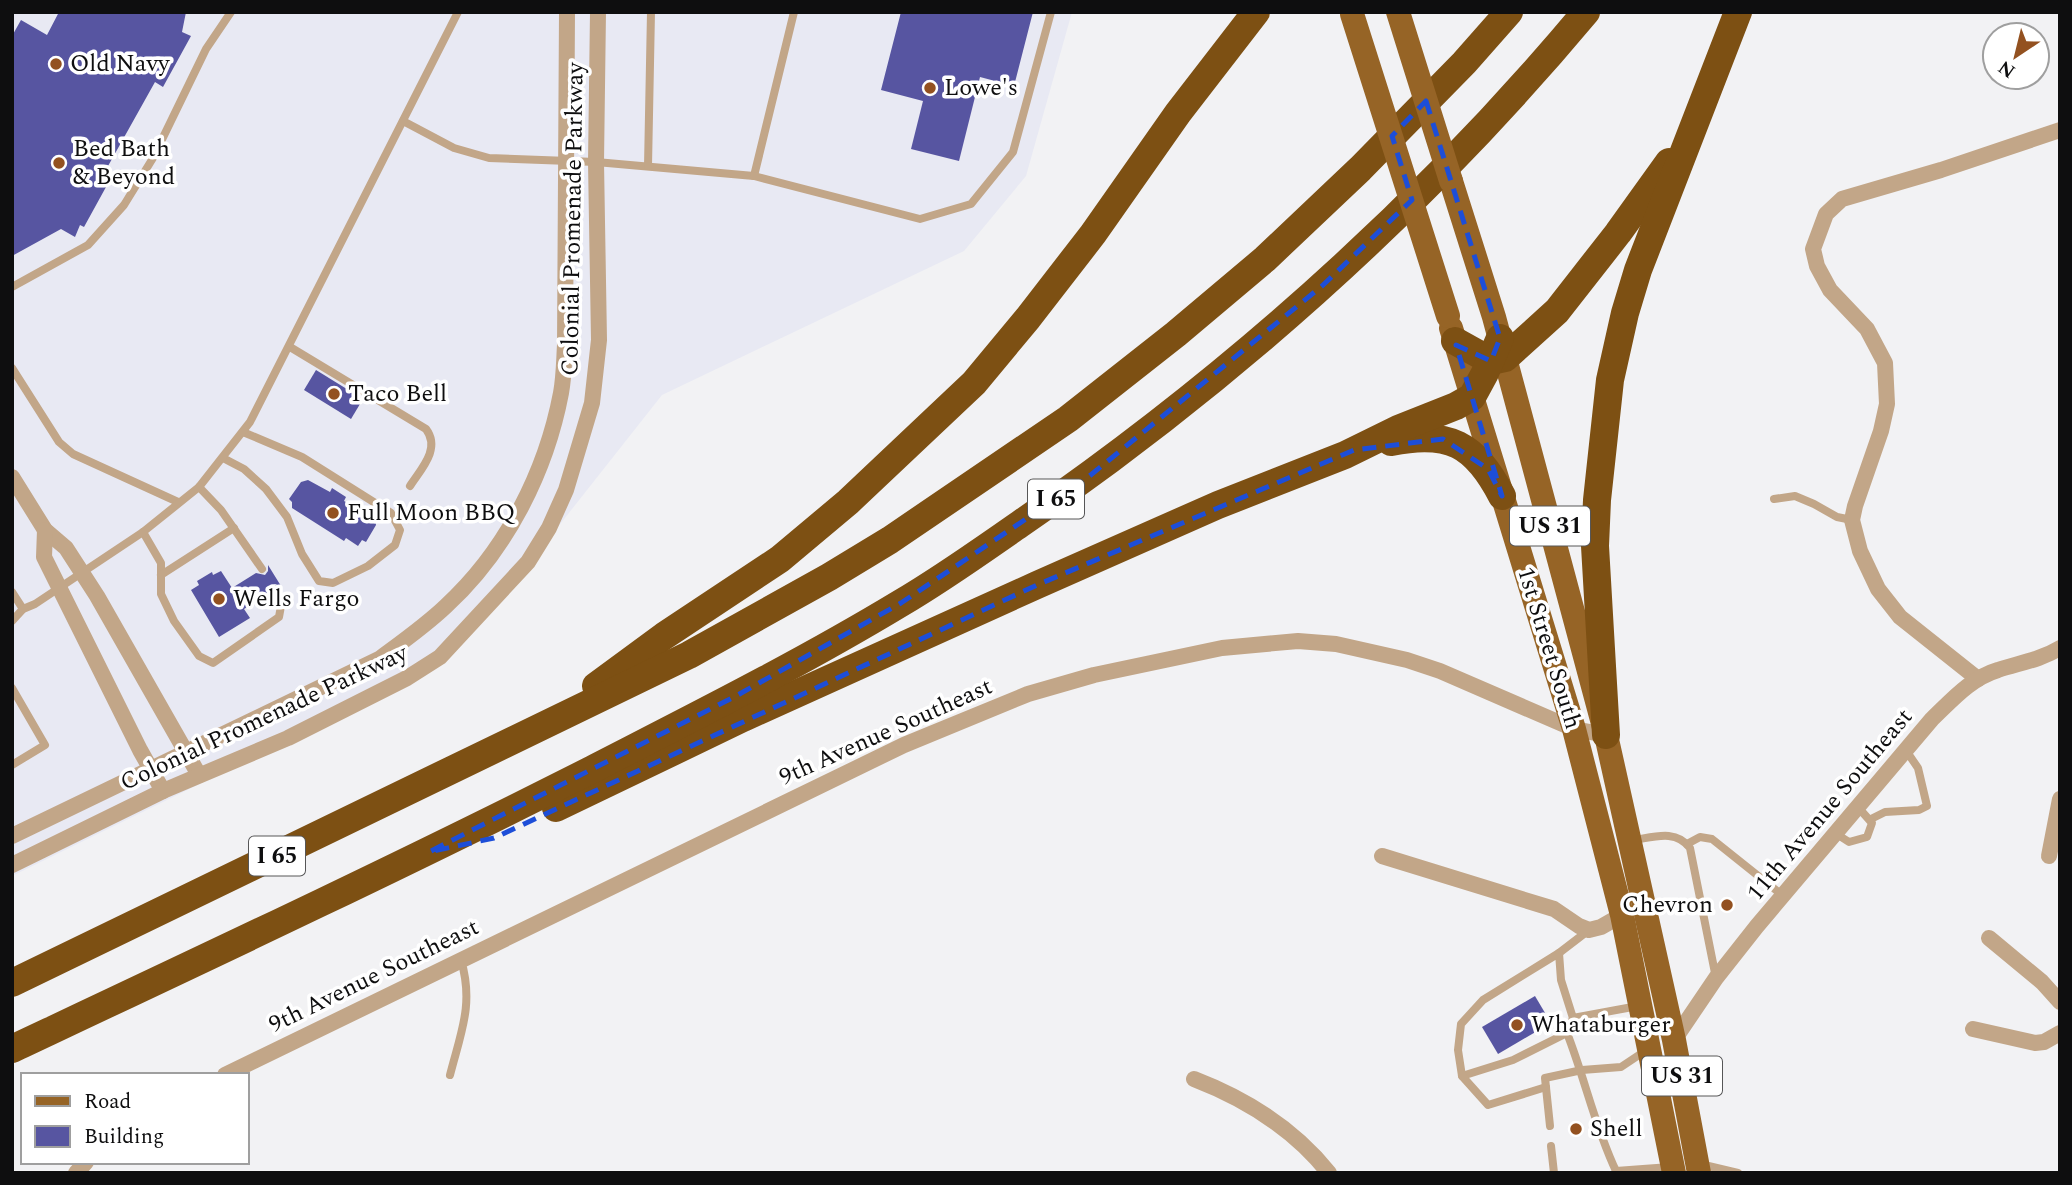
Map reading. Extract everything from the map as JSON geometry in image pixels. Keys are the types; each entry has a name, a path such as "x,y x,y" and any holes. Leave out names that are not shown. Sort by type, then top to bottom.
{"highway":[{"name":"I 65","path":"12,984 690,655 829,577 952,499 1068,419 1176,334 1265,259 1360,169 1464,63 1509,12"},
{"name":"I 65","path":"12,1049 429,852 736,696 901,603 1087,478 1200,390 1322,286 1378,235 1507,102 1586,12"},
{"path":"1606,735 1595,547 1597,500 1610,380 1638,270 1738,12"},
{"path":"540,726 664,636 780,559 848,502 974,383 1037,308 1250,18"},
{"path":"429,852 494,838 743,718 1049,580 1472,397 1497,343 1557,311 1618,233 1667,165 1709,92"},
{"path":"1451,329 1497,343"},
{"path":"1354,450 1405,439 1443,439 1466,450 1488,469 1502,496"}],"main road":[{"name":"1st Street South","path":"1398,12 1497,343 1606,735 1674,1040 1686,1169"},
{"name":"1st Street South","path":"1352,13 1574,729 1622,915 1650,1048 1686,1169"},
{"path":"1650,1048 1674,1040"}],"street":[{"name":"Colonial Promenade Parkway","path":"12,836 379,659 449,604 488,559 512,524 536,479 561,392 565,345 568,161 567,12"},
{"name":"Colonial Promenade Parkway","path":"12,865 199,775 288,738 407,678 440,657 528,562 549,528 566,490 592,403 599,340 596,162 598,12"},
{"path":"1978,678 1923,636 1889,604 1878,589 1860,551 1853,520 1887,404 1885,363 1867,329 1830,290 1817,266 1813,250 1826,214 1842,199 1941,170 2060,130"},
{"path":"12,477 45,530 66,548 82,573 199,775"},
{"path":"45,530 44,557 163,792"},
{"name":"9th Avenue Southeast","path":"229,1073 952,723 1028,694 1094,675 1183,655 1262,643 1298,641 1336,644 1371,650 1440,671 1574,729 1606,735"},
{"path":"2056,651 2060,668"},
{"name":"11th Avenue Southeast","path":"1674,1040 1716,978 1782,895 1905,749 1952,700 1978,678 2056,651"},
{"path":"2049,856 2060,799"},
{"path":"1382,856 1554,909 1589,930 1601,927 1622,915"},
{"path":"1989,938 2042,982 2060,1002"},
{"path":"1973,1029 2035,1043 2045,1042 2060,1033"},
{"path":"1194,1079 1218,1088 1289,1131 1312,1151 1329,1173"}],"lane":[{"path":"12,287 88,245 124,205 153,158 206,49 231,12"},
{"path":"12,621 23,609 142,532 198,487 243,432 290,346 458,12"},
{"path":"648,166 651,12"},
{"path":"754,176 794,12"},
{"path":"403,121 472,155 596,162 754,176 920,219 971,204 1013,152 1051,12"},
{"path":"290,346 426,429 432,440 431,452 410,486"},
{"path":"12,369 58,442 73,454 178,502"},
{"path":"222,458 244,469 266,489 287,517 302,554 319,581 333,583 342,580 368,566 396,545 400,530 391,513 302,457 243,432"},
{"path":"198,487 221,510 262,569"},
{"path":"1774,499 1795,496 1837,517 1853,520"},
{"path":"161,575 234,528"},
{"path":"142,532 161,563 161,594 174,621 199,656 213,663 279,617 281,606 275,590"},
{"path":"12,592 23,609"},
{"path":"12,688 45,745 12,765"},
{"path":"1871,819 1885,812 1919,810 1927,806 1918,768 1905,749"},
{"path":"1857,806 1871,819"},
{"path":"1835,833 1849,842 1862,840 1870,833 1871,819"},
{"path":"1630,841 1665,835 1678,838 1687,844 1698,883 1716,978"},
{"path":"1687,844 1700,837 1712,839 1782,895"},
{"path":"1546,1087 1488,1105 1462,1076 1458,1050 1461,1024 1483,1000 1559,953 1589,930"},
{"path":"1462,1076 1513,1060 1567,1032 1573,1018 1561,981 1559,953"},
{"path":"450,1075 468,1004 467,979 461,960"},
{"path":"1573,1018 1642,1006"},
{"path":"1567,1032 1582,1070 1601,1141 1616,1172 1686,1169 1738,1173"},
{"path":"1549,1126 1545,1078 1582,1070 1622,1068 1650,1048"},
{"path":"1551,1146 1554,1173"}],"highlighted area":[{"path":"1426,101 1500,338 1491,361 1456,345 1502,496 1488,469 1443,439 1354,450 1037,585 494,838 429,852 736,696 901,603 1087,478 1322,286 1412,200 1392,136"}],"shaded area":[{"path":"12,12 1072,12 1026,176 964,251 662,395 546,542 436,668 12,876"}],"building":[{"path":"59,12 186,12 182,32 191,36 163,87 155,82 103,175 107,178 103,186 106,187 84,227 80,225 75,237 61,229 12,256 12,36 21,20 47,35"},
{"name":"Lowe's","path":"901,12 1033,12 1014,86 980,77 959,161 911,149 923,101 881,90"},
{"name":"Taco Bell","path":"316,370 363,399 351,419 304,390"},
{"name":"Full Moon BBQ","path":"308,480 330,492 332,488 346,497 344,501 375,518 376,525 366,542 362,540 358,546 346,538 344,541 292,508 289,499 301,482"},
{"name":"Wells Fargo","path":"268,565 281,586 270,585 269,594 244,609 250,618 219,637 191,590 199,585 197,581 212,572 213,575 221,571 232,588 256,573 265,575"},
{"name":"Whataburger","path":"1535,996 1551,1023 1498,1054 1482,1027"}],"place":[{"name":"Old Navy","path":"56,64"},
{"name":"Lowe's","path":"930,88"},
{"name":"Bed Bath & Beyond","path":"59,163"},
{"name":"Taco Bell","path":"334,394"},
{"name":"Full Moon BBQ","path":"333,513"},
{"name":"Wells Fargo","path":"219,599"},
{"name":"Chevron","path":"1727,905"},
{"name":"Whataburger","path":"1517,1025"},
{"name":"Shell","path":"1576,1129"}]}
